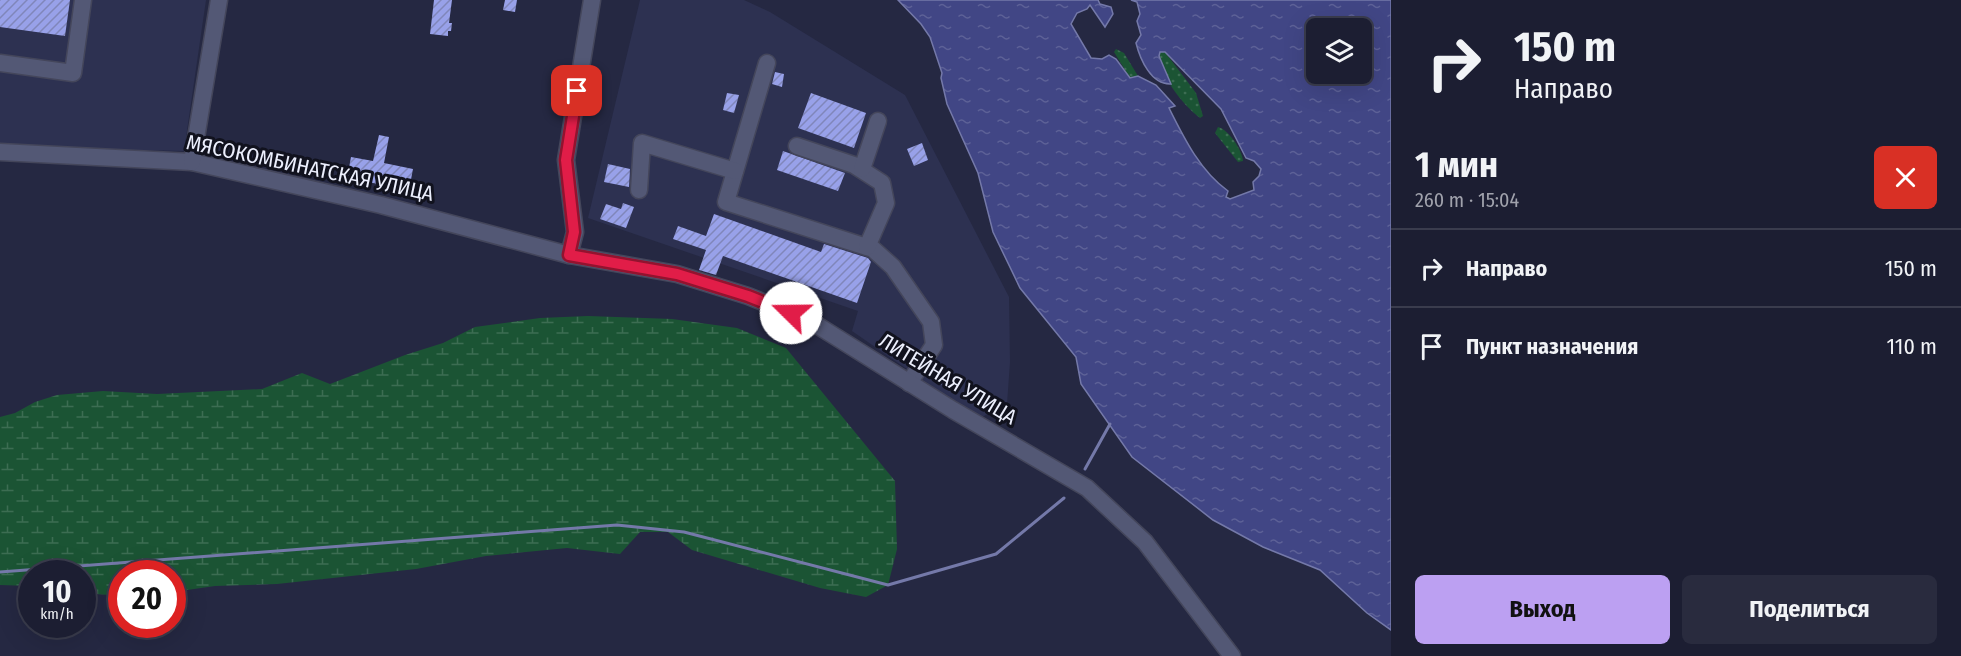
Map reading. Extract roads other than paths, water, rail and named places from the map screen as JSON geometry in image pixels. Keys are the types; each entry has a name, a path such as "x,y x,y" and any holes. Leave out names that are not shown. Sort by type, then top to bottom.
{"street":[{"path":"0,63 73,73 83,0"},
{"path":"192,162 219,0"},
{"path":"569,255 574,232 566,160 592,0"},
{"path":"766,63 726,202 873,249 893,267 930,322 934,345 909,382"},
{"path":"861,169 878,121"},
{"path":"639,190 642,143 735,171"},
{"path":"797,146 861,169 882,183 886,203 867,247"},
{"name":"МЯСОКОМБИНАТСКАЯ УЛИЦА","path":"0,152 192,162 381,205 569,255"},
{"name":"ЛИТЕЙНАЯ УЛИЦА","path":"569,255 677,274 748,296 812,322 1087,488 1145,542 1232,656"}],"water":[{"path":"898,0 1098,0 1100,4 1111,7 1113,14 1105,27 1090,5 1087,9 1077,13 1071,24 1091,58 1102,59 1109,55 1116,59 1130,78 1138,76 1156,85 1175,106 1169,108 1201,164 1228,191 1226,197 1230,199 1254,190 1253,182 1259,176 1261,169 1254,161 1246,158 1221,109 1165,52 1160,52 1159,56 1171,84 1158,80 1147,70 1136,43 1141,35 1137,21 1140,14 1137,2 1131,0 1391,0 1391,630 1367,613 1320,570 1263,547 1213,520 1132,457 1081,384 1076,357 1020,288 993,232 978,173 947,104 942,73 930,37"}],"waterway":[{"path":"1085,469 1110,424"},
{"path":"0,572 617,525 684,532 888,585 996,554 1064,498"}]}
